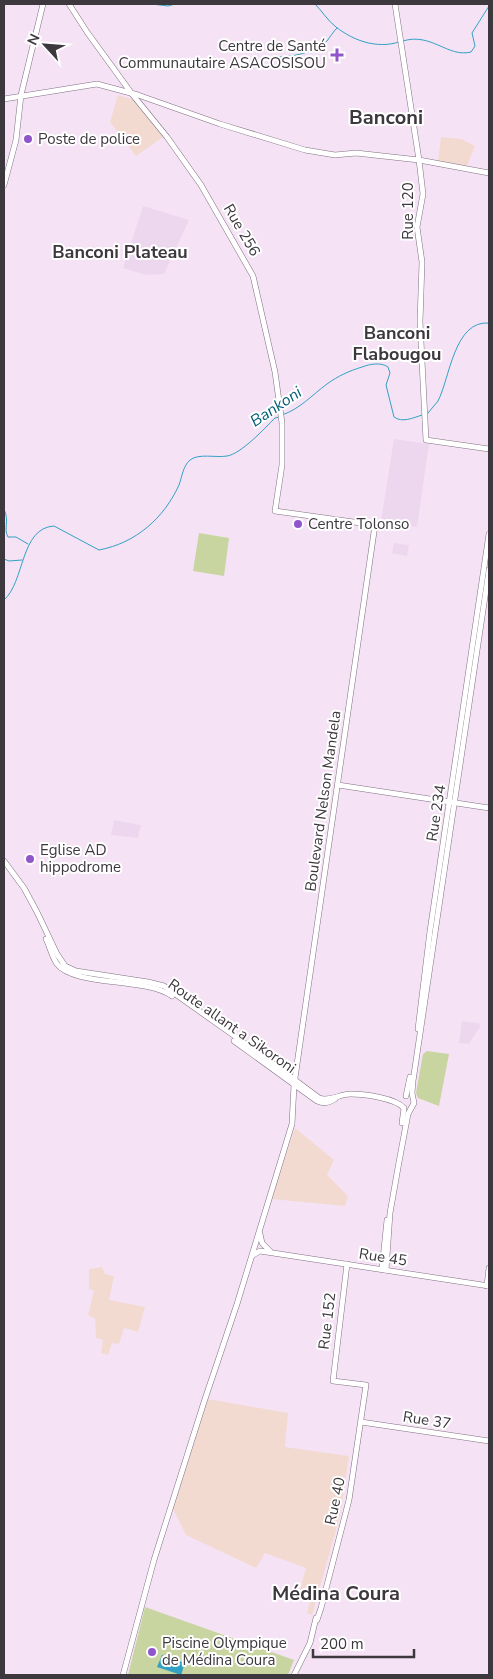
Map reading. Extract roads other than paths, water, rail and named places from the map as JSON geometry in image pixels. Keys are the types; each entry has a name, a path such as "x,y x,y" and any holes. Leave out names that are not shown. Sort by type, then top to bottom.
{"street":[{"path":"4,186 16,140 21,95 44,4"},
{"name":"Rue 256","path":"69,4 132,94 167,137 202,185 253,276 275,372 282,420 282,465 275,511 375,525"},
{"name":"Rue 120","path":"395,4 423,194 417,228 422,262 420,314 426,440 489,449"},
{"path":"4,98 97,84 138,95 220,124 304,150 335,155 356,153 419,160 489,173"},
{"name":"Boulevard Nelson Mandela","path":"123,1675 154,1560 260,1232 292,1124 294,1083 375,525"},
{"name":"Rue 234","path":"489,534 452,803 413,1081 414,1105 405,1107 405,1097 416,1041 430,931 452,803 489,570"},
{"path":"338,785 489,808"},
{"path":"4,861 24,888 56,954 65,966 76,971 164,986 294,1083"},
{"name":"Route allant a Sikoroni","path":"294,1083 322,1103 351,1094 390,1100"},
{"path":"390,1100 405,1097 413,1098"},
{"path":"384,1270 390,1213 407,1117 405,1107 390,1100"},
{"path":"260,1232 262,1243 273,1252"},
{"name":"Rue 45","path":"252,1255 260,1251 273,1252 488,1286"},
{"name":"Rue 152","path":"347,1264 333,1381 364,1385"},
{"path":"488,1286 489,1268"},
{"name":"Rue 40","path":"294,1675 313,1636 322,1608 350,1500 364,1385"},
{"name":"Rue 40","path":"317,1620 316,1614 347,1500 364,1385"},
{"name":"Rue 37","path":"361,1422 489,1441"}],"water":[{"path":"162,1655 185,1663 181,1675 157,1667"}],"waterway":[{"path":"152,4 168,6 175,4"},
{"path":"180,4 191,4"},
{"path":"200,4 220,4"},
{"path":"315,4 330,22 358,40 382,45 399,42"},
{"path":"403,41 422,40 455,52 471,52 475,46 472,33 489,6"},
{"path":"276,57 296,55 316,49 327,41 337,28"},
{"name":"Bankoni","path":"428,413 438,401 461,340 468,331 477,325 489,323"},
{"name":"Bankoni","path":"282,415 300,405 339,376 375,364 382,364 388,367 390,373 386,385 394,417 404,420 422,415"},
{"name":"Bankoni","path":"4,600 11,592 29,546 35,536 43,529 54,526 99,550 125,542 147,527 165,508 173,497 184,468 190,460 198,457 233,454 252,440 275,418 279,417"},
{"path":"4,509 8,537 16,537 28,544"},
{"path":"4,559 9,561 22,560"}],"place":[{"name":"Centre de Santé Communautaire ASACOSISOU","path":"337,55"},
{"name":"Poste de police","path":"28,139"},
{"name":"Centre Tolonso","path":"298,524"},
{"name":"Eglise AD hippodrome","path":"30,859"},
{"name":"Piscine Olympique de Médina Coura","path":"152,1652"}],"district":[{"name":"Banconi","path":"386,117"},
{"name":"Banconi Plateau","path":"120,252"},
{"name":"Banconi Flabougou","path":"397,343"},
{"name":"Médina Coura","path":"336,1593"}]}
